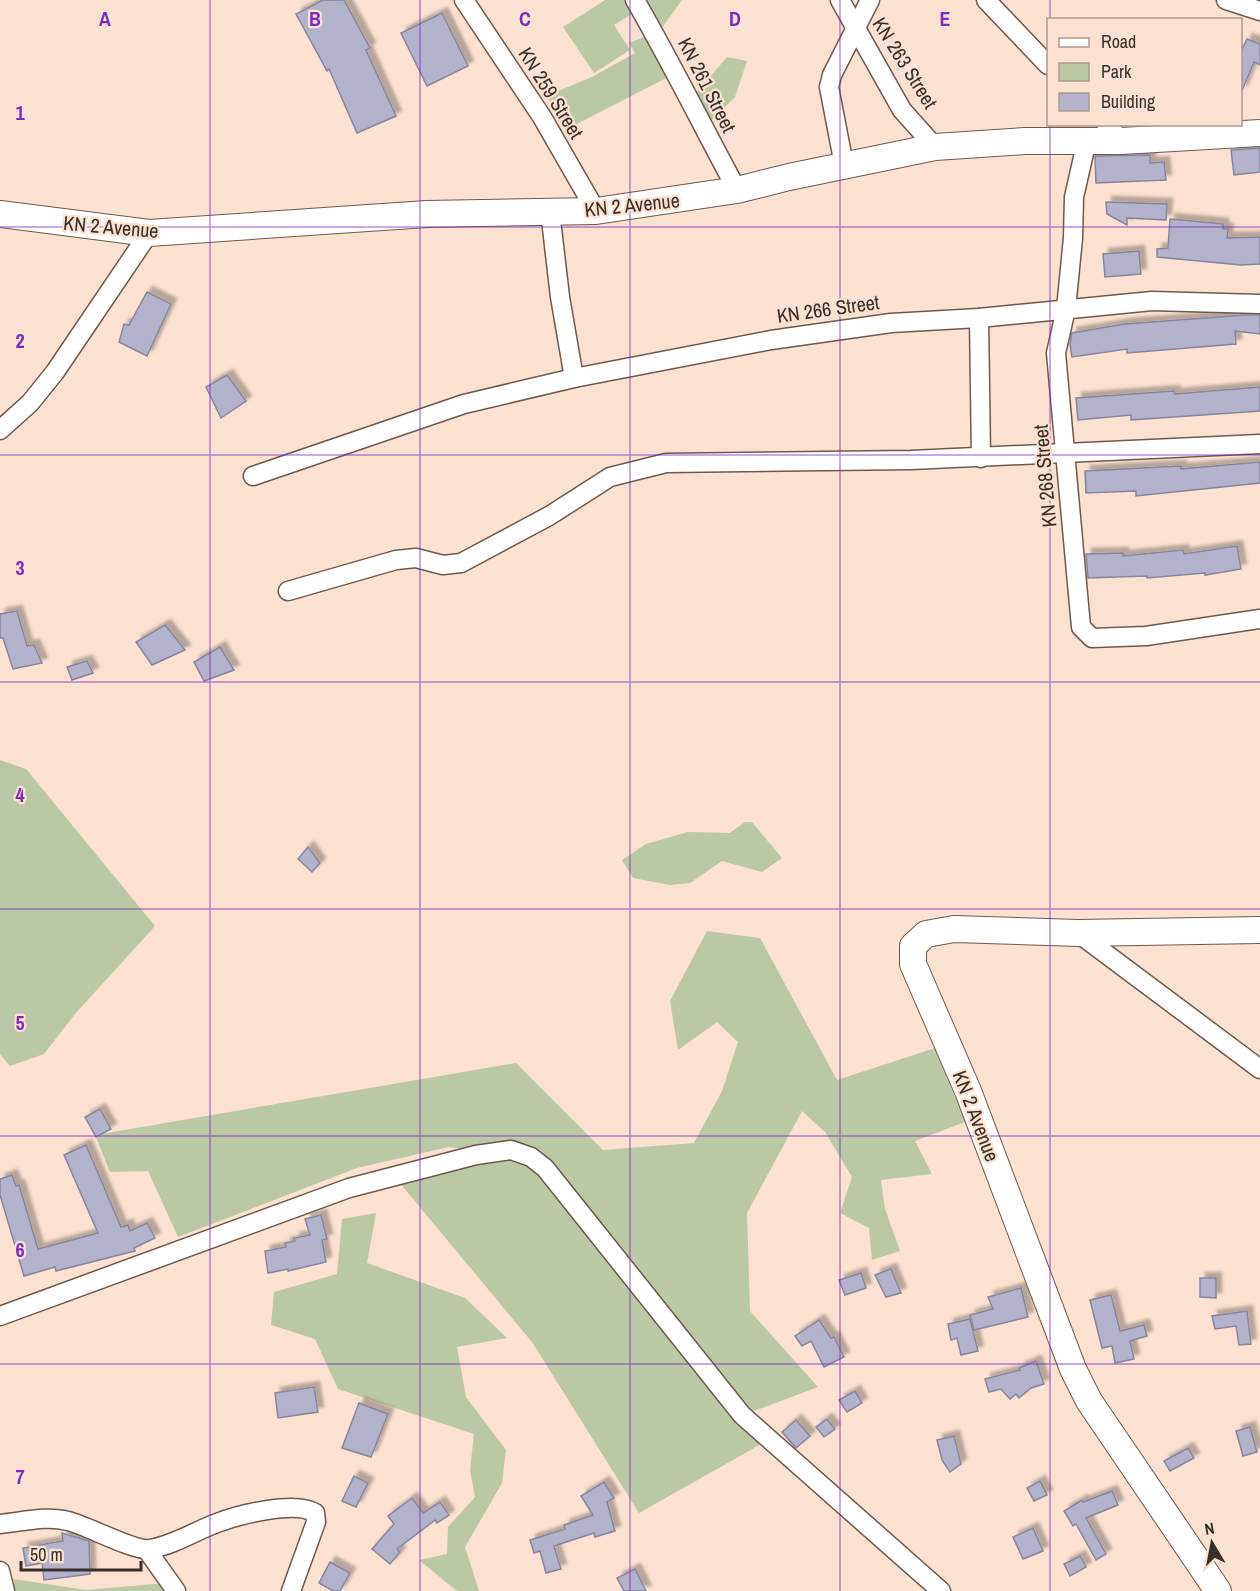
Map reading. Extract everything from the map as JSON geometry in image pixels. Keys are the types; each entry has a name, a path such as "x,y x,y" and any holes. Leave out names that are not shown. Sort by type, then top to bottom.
{"main road":[{"name":"KN 2 Avenue","path":"0,214 148,233 427,213 596,211 737,190 935,147 1105,135 1260,133"},
{"name":"KN 2 Avenue","path":"1218,1591 1089,1401 1073,1368 968,1091 913,964 913,946 926,934 945,930 1078,933 1260,930"}],"street":[{"name":"KN 259 Street","path":"464,0 542,117 596,211"},
{"name":"KN 261 Street","path":"635,0 674,67 695,112 737,190"},
{"name":"KN 263 Street","path":"840,0 902,110 935,147"},
{"path":"844,165 829,87 832,75 870,0"},
{"path":"986,0 1047,64"},
{"path":"1226,0 1260,11"},
{"name":"KN 268 Street","path":"1105,135 1074,197 1073,238 1066,309 1056,353 1057,380 1067,454 1079,617 1085,633 1092,638 1146,636 1260,619"},
{"path":"550,211 560,297 574,378"},
{"path":"0,430 30,403 55,372 148,233"},
{"name":"KN 266 Street","path":"253,476 464,404 574,378 771,340 891,323 979,318 1152,301 1260,304"},
{"path":"979,318 981,458"},
{"path":"288,591 396,560 416,558 453,566 549,516 610,477 666,463 981,458 1260,444"},
{"path":"1078,933 1260,1069"},
{"path":"0,1316 349,1188 476,1155 511,1150 531,1157 545,1168 742,1415 942,1591"},
{"path":"147,1550 183,1539 219,1522 294,1506 309,1509 315,1513 316,1522 291,1591"},
{"path":"0,1524 46,1519 69,1521 147,1550 176,1591"},
{"path":"0,1571 5,1591"}],"green space":[{"path":"605,0 627,0 635,12 614,25 630,50 594,73 563,27"},
{"path":"646,0 682,0 661,29"},
{"path":"649,35 672,75 571,127 546,96 592,77 635,53 629,43"},
{"path":"727,57 747,61 735,97 710,122 697,92"},
{"path":"0,760 26,769 155,926 75,1014 44,1054 10,1066 0,1054"},
{"path":"745,822 752,822 782,858 762,872 722,861 690,883 670,885 633,878 622,860 646,844 688,832 730,833"},
{"path":"707,931 760,938 837,1080 935,1048 965,1122 915,1141 932,1174 881,1180 885,1209 900,1251 872,1260 869,1228 840,1213 852,1177 825,1132 802,1111 747,1213 750,1311 818,1387 746,1414 770,1439 639,1513 532,1342 394,1176 458,1160 526,1157 449,1147 357,1168 178,1237 148,1171 110,1172 95,1135 516,1063 603,1150 694,1143 722,1091 738,1042 717,1022 678,1050 670,1001"},
{"path":"376,1213 367,1263 465,1298 507,1338 457,1347 466,1397 506,1450 502,1483 465,1547 479,1591 457,1591 419,1560 447,1554 448,1527 475,1497 470,1470 474,1434 338,1389 315,1339 271,1325 274,1292 337,1274 342,1219"},
{"path":"14,1579 86,1590 166,1583 171,1591 14,1591"}],"building":[{"path":"323,0 344,0 370,48 366,50 396,116 357,133 329,69 327,71 296,14"},
{"path":"442,13 468,66 427,86 401,33"},
{"path":"1247,39 1260,44 1260,65 1254,62 1242,91 1242,50"},
{"path":"1260,148 1260,172 1234,175 1231,150"},
{"path":"1150,155 1150,163 1164,162 1166,180 1096,183 1095,156"},
{"path":"1106,202 1167,204 1166,220 1127,218 1127,225 1107,214"},
{"path":"1170,219 1223,224 1223,229 1228,229 1227,238 1260,237 1260,264 1241,265 1157,257 1157,249 1168,248"},
{"path":"1139,251 1141,274 1105,277 1103,254"},
{"path":"147,292 171,304 147,356 119,342 124,324 129,325"},
{"path":"1260,315 1260,334 1235,331 1236,344 1127,353 1127,349 1072,357 1070,344 1072,333 1125,324"},
{"path":"227,375 246,401 221,418 206,387"},
{"path":"1260,387 1260,411 1131,420 1131,415 1078,420 1076,398 1174,391 1175,394"},
{"path":"1260,462 1260,483 1136,496 1136,491 1086,493 1085,471 1181,466 1181,469"},
{"path":"1237,546 1241,569 1205,575 1205,573 1147,578 1147,576 1088,578 1086,554 1123,553 1123,556 1183,550 1184,554"},
{"path":"17,611 27,646 34,645 42,663 13,669 3,638 0,638 0,614"},
{"path":"165,625 185,650 152,665 136,642"},
{"path":"220,647 234,670 204,681 194,662"},
{"path":"87,661 93,673 72,680 67,667"},
{"path":"308,847 320,863 312,872 298,859"},
{"path":"100,1109 111,1129 96,1137 85,1117"},
{"path":"86,1145 121,1227 128,1225 130,1231 147,1223 155,1238 134,1248 135,1251 56,1271 55,1267 24,1276 0,1195 0,1179 12,1175 16,1186 19,1185 38,1249 98,1233 64,1155"},
{"path":"321,1215 327,1239 322,1240 326,1262 268,1273 265,1251 286,1247 285,1243 295,1241 294,1238 310,1235 305,1219"},
{"path":"891,1269 901,1293 886,1297 875,1275"},
{"path":"861,1273 866,1288 845,1295 839,1280"},
{"path":"1200,1278 1216,1278 1216,1298 1200,1297"},
{"path":"1021,1288 1028,1317 974,1330 970,1315 993,1309 988,1297"},
{"path":"1111,1295 1120,1331 1144,1325 1147,1336 1130,1341 1134,1359 1115,1363 1112,1346 1102,1348 1090,1300"},
{"path":"1247,1311 1251,1344 1239,1345 1236,1326 1215,1329 1212,1316"},
{"path":"970,1319 978,1351 961,1355 957,1338 951,1340 948,1324"},
{"path":"819,1320 831,1338 834,1337 844,1357 824,1367 811,1341 802,1346 795,1336"},
{"path":"1036,1361 1044,1384 1031,1388 1019,1398 1016,1394 1010,1399 1001,1389 989,1392 985,1379 1020,1370 1019,1368"},
{"path":"314,1387 318,1412 278,1418 275,1393"},
{"path":"855,1391 862,1403 847,1412 839,1400"},
{"path":"359,1403 388,1414 371,1457 342,1448"},
{"path":"827,1419 835,1429 824,1437 816,1427"},
{"path":"796,1420 810,1436 796,1448 782,1432"},
{"path":"1250,1427 1257,1452 1243,1456 1236,1431"},
{"path":"954,1436 961,1464 950,1472 942,1460 937,1440"},
{"path":"1188,1448 1194,1458 1170,1471 1164,1461"},
{"path":"354,1476 368,1483 356,1507 342,1501"},
{"path":"1040,1481 1047,1495 1034,1501 1027,1488"},
{"path":"604,1482 614,1498 607,1502 615,1531 595,1537 594,1533 554,1546 561,1569 546,1573 540,1551 534,1553 530,1540 565,1529 564,1525 593,1515 581,1496"},
{"path":"1112,1491 1118,1505 1086,1518 1106,1554 1096,1560 1076,1524 1073,1526 1064,1511 1082,1500 1083,1502"},
{"path":"412,1498 423,1513 440,1502 449,1515 437,1523 435,1520 397,1549 400,1552 390,1564 372,1549 394,1524 388,1516"},
{"path":"1033,1528 1043,1551 1023,1559 1013,1537"},
{"path":"62,1533 89,1541 90,1574 44,1580 42,1563 26,1566 23,1548 63,1541"},
{"path":"1080,1556 1086,1567 1070,1576 1064,1564"},
{"path":"330,1562 350,1573 340,1591 333,1591 319,1583"},
{"path":"635,1569 646,1591 624,1591 617,1578"}]}
